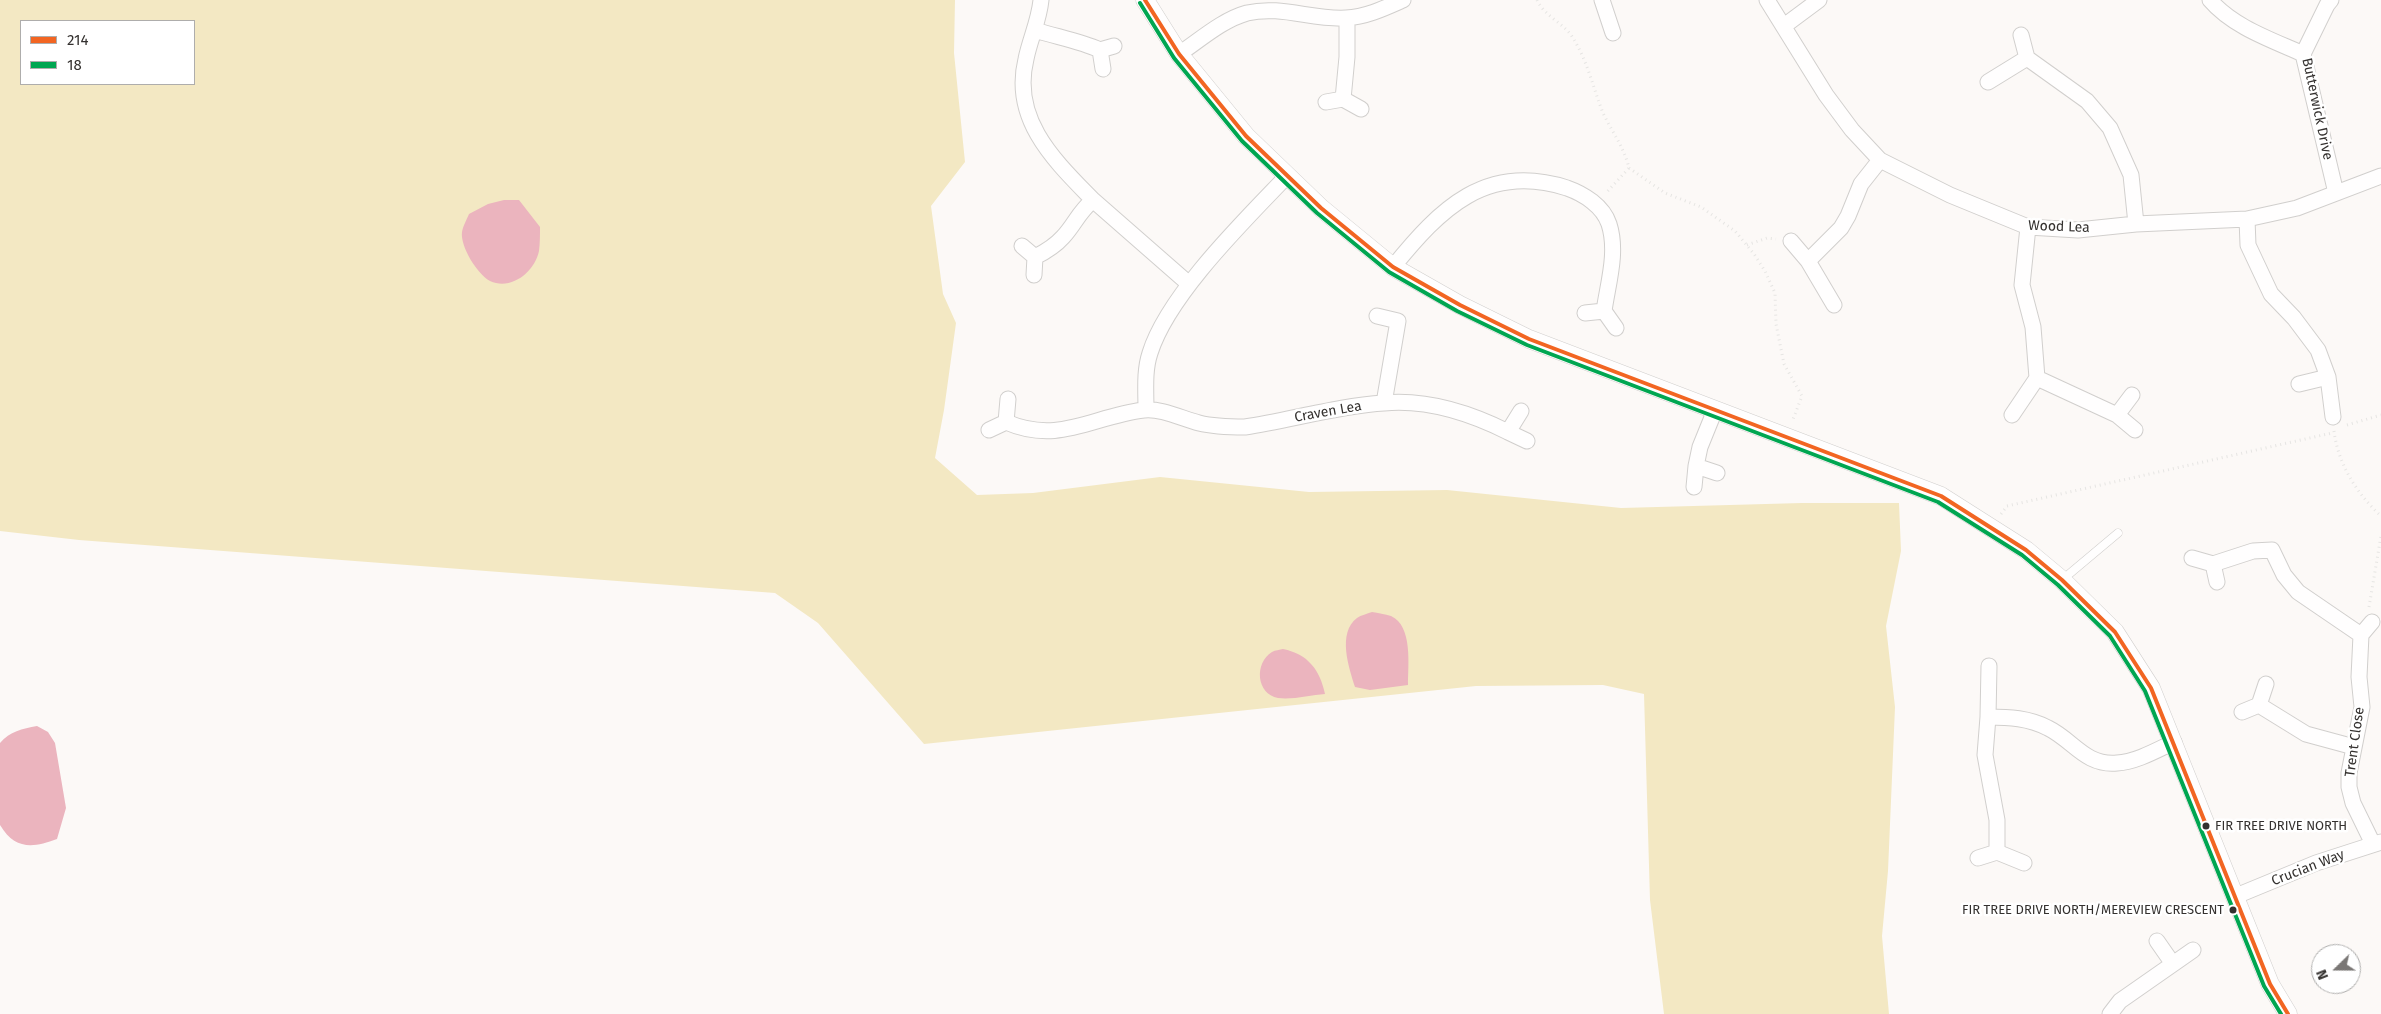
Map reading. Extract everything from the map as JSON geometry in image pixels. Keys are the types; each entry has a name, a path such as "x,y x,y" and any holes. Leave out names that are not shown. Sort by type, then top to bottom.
{"street":[{"path":"1041,0 1026,60 1023,83 1026,105 1042,145 1092,200 1189,284"},
{"path":"1145,0 1179,54 1246,136 1321,208 1393,267 1460,305 1529,339 1941,496 2026,550 2062,580 2097,613 2130,652 2151,688 2270,984 2288,1014"},
{"path":"1179,54 1230,20 1272,5 1324,18 1347,18 1376,13 1403,0"},
{"path":"1602,0 1614,34"},
{"name":"Wood Lea","path":"1767,0 1826,95 1852,130 1880,160 1950,195 2028,227 2078,230 2136,224 2247,219 2297,208 2381,176"},
{"path":"1784,26 1820,0"},
{"path":"2210,0 2217,8 2248,28 2303,54"},
{"name":"Butterwick Drive","path":"2332,0 2326,5 2303,54 2336,193"},
{"path":"1343,99 1347,57 1347,18"},
{"path":"1035,30 1066,40 1107,48 1103,69"},
{"path":"2021,35 2027,58 2087,101 2110,128 2131,175 2136,224"},
{"path":"1988,82 2027,58"},
{"path":"1326,102 1343,99 1361,109"},
{"path":"1808,261 1841,228 1861,184 1880,160"},
{"path":"1146,410 1146,375 1149,354 1159,330 1189,284 1255,209 1287,176"},
{"path":"1393,267 1429,223 1455,202 1486,188 1516,182 1549,184 1577,192 1596,205 1608,222 1613,246 1604,311 1616,328"},
{"path":"1035,258 1050,249 1064,237 1080,211 1092,200"},
{"path":"2247,219 2248,245 2270,294 2294,318 2318,350 2328,377 2334,426"},
{"path":"2012,415 2037,378 2033,327 2022,286 2028,227"},
{"path":"1791,241 1808,261 1834,306"},
{"path":"1022,246 1035,258"},
{"path":"1034,274 1035,258"},
{"path":"1585,313 1604,311"},
{"path":"1377,316 1398,321 1384,403"},
{"path":"2299,384 2328,377"},
{"path":"2037,378 2117,415 2135,430"},
{"path":"2117,415 2132,395"},
{"path":"990,430 1006,422 1008,399"},
{"name":"Craven Lea","path":"1006,422 1026,431 1047,432 1072,428 1146,410 1201,424 1225,428 1245,427 1384,403 1437,406 1482,420 1527,442"},
{"path":"1694,487 1700,446 1715,410"},
{"path":"1508,432 1521,412"},
{"path":"1696,466 1717,472"},
{"path":"2192,558 2213,564 2253,551 2272,550 2284,576 2298,592 2361,635 2372,622"},
{"path":"2213,564 2217,582"},
{"name":"Trent Close","path":"2361,635 2359,677 2362,708 2354,747 2349,787 2353,803 2377,843"},
{"path":"1989,666 1985,754 1997,820 1997,852"},
{"path":"2242,712 2258,705 2266,684"},
{"path":"2258,705 2306,734 2354,747"},
{"path":"1988,717 2021,718 2050,728 2080,754 2091,760 2104,763 2118,764 2132,760 2174,742"},
{"name":"Crucian Way","path":"2236,896 2316,863 2377,843"},
{"path":"1978,858 1997,852 2024,863"},
{"path":"2157,942 2173,964"},
{"path":"2110,1014 2120,1001 2193,950"}],"lane":[{"path":"2062,580 2118,533"}],"path":[{"path":"1537,0 1542,10 1573,37 1588,70 1604,114 1625,152 1629,168 1665,193 1701,207 1735,231 1765,271 1775,293 1776,324 1784,364 1802,396 1786,436"},
{"path":"1596,205 1629,168"},
{"path":"1747,245 1767,238 1791,241"},
{"path":"1992,527 2007,506 2381,415"},
{"path":"2334,426 2344,467 2369,505 2381,516"},
{"path":"2372,622 2368,609 2381,536"}],"shaded area":[{"path":"0,0 955,0 954,53 965,162 931,206 943,294 956,323 944,410 935,458 977,495 1033,493 1160,477 1309,492 1447,490 1621,508 1802,503 1899,503 1901,551 1886,626 1895,707 1888,871 1882,936 1889,1014 1664,1014 1650,900 1644,694 1603,685 1476,686 924,744 818,623 775,593 79,540 0,531"},
{"path":"504,200 519,200 540,227 540,245 537,258 528,272 514,281 498,283 490,281 485,277 470,259 464,245 462,232 469,214 488,204"},
{"path":"1372,612 1391,616 1403,628 1408,647 1408,685 1370,690 1355,687 1346,651 1347,632 1357,618"},
{"path":"1283,649 1292,651 1312,664 1320,678 1325,694 1278,698 1265,691 1260,678 1262,663 1272,652"},
{"path":"37,726 48,732 55,743 66,808 57,839 40,844 25,845 12,839 0,825 0,743 12,733"}],"transit line":[{"name":"214","path":"1145,0 1179,54 1246,136 1321,208 1393,267 1460,305 1529,339 1941,496 2026,550 2062,580 2115,632 2151,688 2270,984 2288,1014"},
{"name":"18","path":"1140,3 1174,58 1242,141 1317,213 1389,272 1457,311 1527,345 1938,502 2022,555 2058,585 2110,636 2145,691 2264,986 2281,1014"}],"place":[{"name":"FIR TREE DRIVE NORTH","path":"2206,826"},
{"name":"FIR TREE DRIVE NORTH/MEREVIEW CRESCENT","path":"2233,910"}]}
